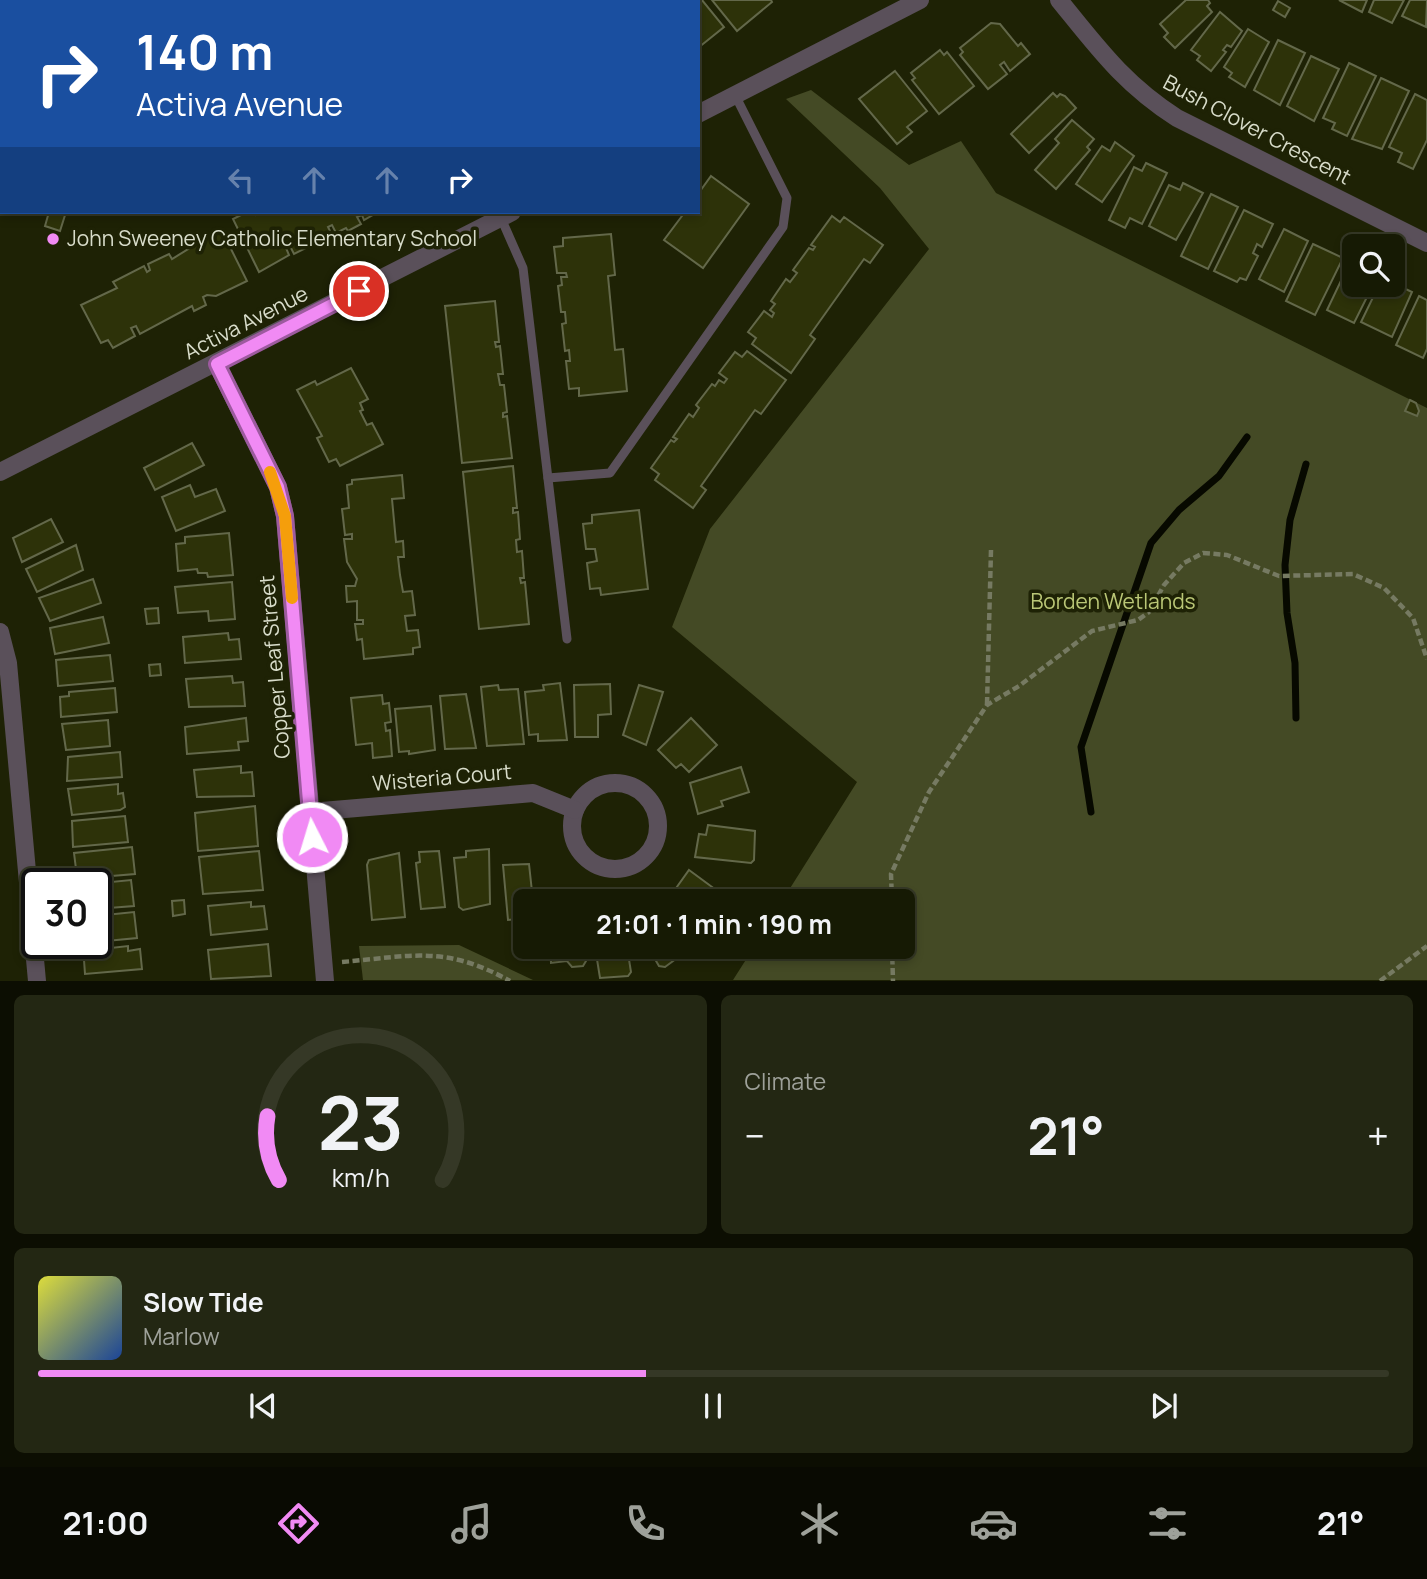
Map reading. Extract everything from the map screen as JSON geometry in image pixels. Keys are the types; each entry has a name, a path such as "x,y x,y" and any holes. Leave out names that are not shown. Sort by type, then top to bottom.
{"street":[{"path":"700,113 920,0"},
{"name":"Bush Clover Crescent","path":"1059,0 1117,72 1145,98 1177,118 1427,243"},
{"name":"Activa Avenue","path":"0,472 507,215"},
{"name":"Copper Leaf Street","path":"217,364 278,487 285,516 324,972"},
{"path":"0,632 8,663 37,981"},
{"path":"619,783 633,787 645,795 655,810 657,837 646,856 633,865 606,868 593,863 581,852 572,834 575,810 587,793 599,786 619,783"},
{"name":"Wisteria Court","path":"310,812 533,793 575,810"}],"lane":[{"path":"548,478 610,473 783,227 787,198 735,95"},
{"path":"507,215 523,268 567,639"}],"path":[{"path":"987,705 991,550"},
{"path":"892,889 891,874 929,792 987,705 1019,686 1092,631 1138,620 1149,612 1164,585 1184,563 1203,553 1227,555 1279,576 1353,573 1384,588 1413,618 1427,659"},
{"path":"1380,981 1427,946"},
{"path":"324,972 441,954 478,963 510,981"},
{"path":"892,959 893,981"}],"green space":[{"name":"Borden Wetlands","path":"811,90 909,165 961,141 996,193 1427,408 1427,980 733,980 746,959 915,959 915,889 790,889 857,782 672,627 710,529 929,249 880,188 786,99"},
{"path":"459,945 533,980 363,980 359,946"}],"building":[{"path":"700,0 702,0 724,27 700,46"},
{"path":"712,0 771,0 772,2 737,31"},
{"path":"1186,0 1208,0 1210,3 1207,6 1212,12 1175,48 1164,37 1168,33 1160,24"},
{"path":"1339,0 1367,0 1362,12"},
{"path":"1374,0 1404,0 1392,23 1369,12"},
{"path":"1410,0 1427,0 1426,27 1402,16"},
{"path":"1278,1 1290,8 1285,17 1273,10"},
{"path":"1220,12 1242,31 1231,47 1227,45 1223,50 1226,52 1211,71 1197,60 1200,56 1191,50"},
{"path":"991,23 1000,24 1018,46 1021,43 1030,54 1010,71 1004,62 1000,65 1007,74 988,89 960,55 963,52 960,48"},
{"path":"1248,29 1269,42 1245,87 1229,77 1232,73 1224,67"},
{"path":"1278,40 1305,53 1280,105 1254,90"},
{"path":"940,50 944,55 947,52 974,86 939,114 912,80 915,78 911,73"},
{"path":"1311,56 1339,69 1314,121 1287,106"},
{"path":"1349,63 1376,76 1347,136 1332,129 1335,123 1323,118"},
{"path":"895,71 927,111 907,127 912,132 897,144 859,99"},
{"path":"1381,78 1409,91 1382,149 1352,139"},
{"path":"1053,93 1057,97 1060,94 1065,96 1076,108 1029,153 1011,134"},
{"path":"1415,94 1427,100 1427,140 1413,169 1398,162 1402,153 1389,147"},
{"path":"1072,120 1094,139 1087,147 1090,150 1056,189 1035,170 1059,143 1055,139"},
{"path":"1115,142 1134,156 1102,202 1076,184 1102,146 1110,151"},
{"path":"1146,163 1167,173 1142,224 1130,218 1125,228 1109,220 1134,167 1142,171"},
{"path":"711,176 749,204 703,268 664,240 684,214 700,214 700,191"},
{"path":"1183,183 1203,193 1176,240 1149,226 1169,185 1180,190"},
{"path":"1211,194 1238,207 1208,269 1181,256"},
{"path":"1244,210 1273,224 1262,247 1257,244 1253,253 1258,256 1246,280 1240,278 1237,282 1214,271"},
{"path":"48,214 65,214 60,231 45,226"},
{"path":"243,214 374,214 364,220 362,215 357,217 361,224 348,231 346,228 336,233 332,225 328,227 332,235 294,254 290,246 286,248 289,255 259,272 233,219"},
{"path":"832,216 840,222 844,217 883,245 870,263 864,259 810,335 815,339 791,373 752,344 756,338 748,332 764,311 772,317 774,313 770,310 775,304 771,301 786,279 790,282 797,273 793,270 809,248 813,250 815,247 811,245"},
{"path":"221,229 247,281 216,296 207,295 203,297 206,305 194,311 192,306 140,334 136,326 131,328 135,336 113,348 108,340 101,343 81,305 117,288 113,282 144,266 147,272 150,270 148,264 169,254 172,259"},
{"path":"1284,229 1308,241 1284,292 1259,279"},
{"path":"611,234 615,275 608,276 615,350 623,349 627,391 579,396 579,388 569,389 566,361 570,361 569,350 565,351 562,324 566,323 565,312 561,312 558,286 562,285 561,277 567,277 566,273 557,273 554,247 563,246 563,238"},
{"path":"1313,244 1342,258 1315,315 1286,301"},
{"path":"1342,279 1342,297 1367,297 1354,323 1327,310"},
{"path":"1405,289 1412,292 1392,337 1361,322 1373,297 1405,297"},
{"path":"1419,296 1427,300 1427,349 1423,358 1396,345"},
{"path":"495,301 499,342 495,342 496,347 500,346 503,374 498,374 500,385 504,385 507,412 503,413 503,417 507,416 512,458 462,463 445,306"},
{"path":"747,351 786,380 761,414 755,410 701,486 706,490 693,508 655,480 659,474 651,468 671,440 674,442 677,439 673,437 689,414 693,417 699,408 696,405 712,384 715,386 719,380 724,383 727,379 719,373 735,352 742,357"},
{"path":"351,368 368,399 360,403 363,410 360,411 367,425 372,423 383,444 340,466 336,459 329,462 317,438 322,436 297,390 315,381 317,385"},
{"path":"1410,400 1416,403 1419,411 1417,416 1405,411"},
{"path":"192,443 204,465 155,490 144,468"},
{"path":"513,466 517,508 513,508 513,513 518,512 520,539 516,540 517,552 522,551 524,578 520,578 521,583 525,582 529,624 479,629 463,472"},
{"path":"402,475 404,498 392,499 396,542 403,541 404,557 398,557 400,575 403,592 412,591 415,615 405,616 407,631 418,630 420,647 413,648 413,654 364,659 362,639 357,640 355,624 363,624 363,620 357,620 357,601 347,602 346,586 355,586 357,579 347,562 344,539 352,539 352,534 345,535 342,509 349,508 347,485 352,484 352,480"},
{"path":"190,485 195,497 216,489 225,511 176,531 162,497"},
{"path":"639,510 648,589 601,595 600,588 590,589 587,563 597,561 595,549 586,549 583,524 592,523 592,515"},
{"path":"51,519 63,542 22,562 13,538"},
{"path":"229,533 233,575 208,577 207,573 198,573 197,569 178,571 176,544 185,543 185,537"},
{"path":"76,545 83,570 37,592 26,569"},
{"path":"93,579 101,603 50,621 39,598"},
{"path":"232,582 235,619 209,621 208,611 178,613 175,587"},
{"path":"158,608 159,623 147,624 145,609"},
{"path":"103,617 109,643 55,654 50,628"},
{"path":"228,633 229,640 239,639 241,659 185,663 183,637"},
{"path":"110,655 113,681 58,686 56,660"},
{"path":"160,664 161,675 150,676 149,665"},
{"path":"232,676 233,683 243,682 245,706 189,707 186,679"},
{"path":"560,683 567,740 538,741 538,734 529,735 525,692 544,690 543,685"},
{"path":"610,684 611,714 598,715 598,737 575,737 574,685"},
{"path":"498,685 499,690 518,689 524,744 487,746 481,687"},
{"path":"639,685 663,692 646,745 623,735"},
{"path":"115,688 117,712 61,717 60,697 69,696 69,692"},
{"path":"466,694 476,748 445,749 440,696"},
{"path":"382,695 383,704 389,703 391,722 385,723 386,731 390,730 392,756 373,758 372,743 356,745 351,698"},
{"path":"431,706 435,750 409,754 409,751 399,752 395,709"},
{"path":"246,718 248,741 238,742 239,750 187,754 185,727"},
{"path":"691,718 717,745 689,772 681,764 676,768 658,750"},
{"path":"108,720 110,746 66,750 62,724"},
{"path":"120,752 122,777 67,781 68,757"},
{"path":"241,766 241,773 252,772 254,796 197,797 194,770"},
{"path":"741,767 749,792 721,801 723,806 698,814 690,783"},
{"path":"118,784 118,794 123,793 125,807 120,810 72,815 68,789"},
{"path":"255,806 258,846 198,851 195,813"},
{"path":"125,816 128,842 73,847 72,821"},
{"path":"708,825 755,831 754,860 751,863 695,857 699,834 706,835"},
{"path":"132,847 135,874 112,876 112,868 76,868 74,853"},
{"path":"489,849 490,904 463,910 459,907 454,858 466,857 466,851"},
{"path":"259,851 263,890 203,894 199,857"},
{"path":"439,851 445,907 421,909 416,863 420,862 419,852"},
{"path":"399,853 405,917 372,920 367,865 369,860"},
{"path":"529,864 532,889 513,889 513,919 508,920 503,865"},
{"path":"689,870 715,889 675,889"},
{"path":"131,880 134,906 112,908 112,882"},
{"path":"184,900 185,914 173,916 172,901"},
{"path":"251,902 251,907 264,906 267,929 211,935 208,906"},
{"path":"134,912 137,938 112,940 112,914"},
{"path":"268,944 271,976 211,979 208,950"},
{"path":"128,946 128,951 140,949 142,969 85,974 84,960 112,959 112,948"},
{"path":"551,959 586,959 583,966 572,967 567,961 551,963"},
{"path":"597,959 629,959 631,972 628,976 600,978"},
{"path":"655,959 676,959 665,967 659,966"}],"waterway":[{"path":"1091,812 1081,747 1151,543 1179,510 1219,476 1247,437"},
{"path":"1296,718 1295,663 1287,613 1285,565 1290,520 1306,464"}],"slow traffic":[{"path":"270,472 278,487 285,516 292,598"}],"place":[{"name":"John Sweeney Catholic Elementary School","path":"53,239"}],"route":[{"path":"312,837 285,516 278,487 217,364 359,291"}]}
